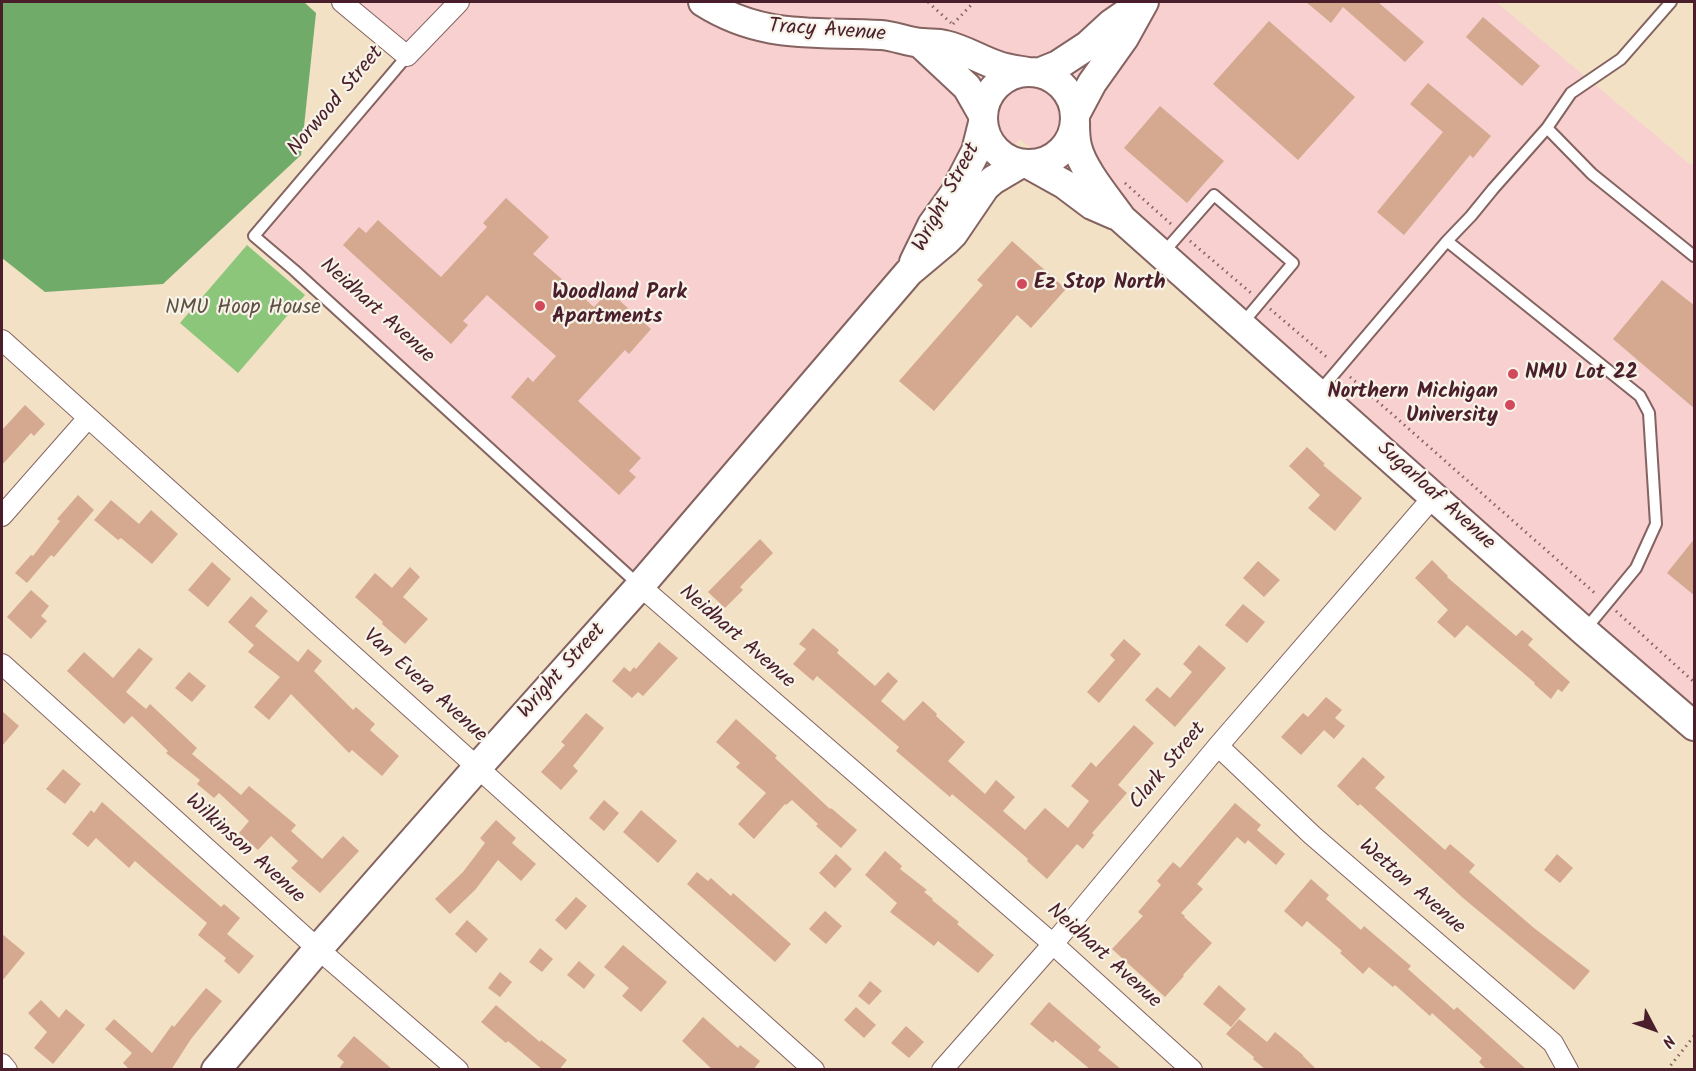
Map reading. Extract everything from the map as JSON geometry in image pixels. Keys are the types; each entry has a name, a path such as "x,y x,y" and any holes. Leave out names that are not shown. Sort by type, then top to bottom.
{"main road":[{"name":"Tracy Avenue","path":"704,2 753,25 776,30 800,33 884,35 920,43 945,45 996,65 1033,72"},
{"path":"920,43 967,87 983,119 987,138 995,150 1007,159 1024,164 1049,160 1061,152 1069,142 1075,118 1092,83 1124,38 1144,2 1112,24 1087,46 1058,65 1013,75 1000,82 986,100 983,119"},
{"path":"1033,72 1055,80 1065,89 1072,102 1075,118"},
{"name":"Sugarloaf Avenue","path":"1075,118 1076,145 1079,153 1096,183 1122,219 1584,631 1695,726"},
{"name":"Wright Street","path":"909,272 932,225 955,193 976,151 983,119"},
{"name":"Wright Street","path":"216,1070 318,949 640,586 909,272 953,234 985,187 993,180 1024,164"},
{"name":"Sugarloaf Avenue","path":"1024,164 1064,184 1092,205 1122,219"}],"street":[{"path":"342,2 407,57"},
{"name":"Norwood Street","path":"407,57 459,2"},
{"name":"Van Evera Avenue","path":"2,340 814,1070"},
{"path":"2,516 88,418"},
{"name":"Clark Street","path":"942,1070 1053,944 1218,746 1434,496"},
{"name":"Neidhart Avenue","path":"640,586 1053,944 1192,1070"},
{"name":"Wilkinson Avenue","path":"2,664 318,949 458,1070"},
{"name":"Wetton Avenue","path":"1218,746 1312,835 1553,1043 1568,1070"},
{"path":"2,1064 7,1070"}],"lane":[{"path":"1318,393 1547,128 1571,93 1621,60 1671,2"},
{"name":"Norwood Street","path":"254,236 407,57"},
{"path":"1547,128 1592,174 1695,256"},
{"path":"1162,254 1214,195 1293,263 1241,326"},
{"name":"Neidhart Avenue","path":"254,236 640,586"},
{"path":"1447,241 1640,396 1649,413 1656,524 1636,568 1584,631"}],"path":[{"path":"953,24 974,2"},
{"path":"1122,180 1695,682"},
{"path":"1667,1070 1695,1036"}],"shaded area":[{"name":"Northern Michigan University","path":"342,2 1496,2 1691,165 1694,161 1694,726 1020,139 633,575 249,235 407,57"}],"green space":[{"path":"2,2 304,2 316,13 301,155 163,284 45,292 2,258"},
{"name":"NMU Hoop House","path":"247,245 305,295 238,373 180,323"}],"building":[{"path":"1306,2 1378,2 1424,42 1405,62 1343,7 1331,23"},
{"path":"1483,17 1540,66 1522,86 1466,37"},
{"path":"1269,21 1355,97 1298,160 1213,84"},
{"path":"1428,83 1491,136 1473,158 1470,155 1404,235 1377,212 1443,132 1410,104"},
{"path":"1160,106 1224,161 1187,203 1124,148"},
{"path":"506,198 549,237 533,254 594,307 609,291 651,329 629,354 625,350 578,401 641,458 629,471 636,477 619,495 511,397 528,377 533,382 556,356 487,295 463,321 468,325 451,344 343,245 359,227 366,233 378,220 441,277 487,227 483,223"},
{"path":"1012,241 1066,289 1031,328 1017,315 934,411 899,381 983,285 977,280"},
{"path":"1662,280 1695,306 1695,409 1613,339"},
{"path":"25,405 45,424 34,436 31,433 2,465 2,430"},
{"path":"1307,447 1325,464 1323,465 1362,498 1335,531 1308,508 1320,495 1289,466"},
{"path":"78,495 94,510 54,557 51,555 27,583 15,573 31,555 33,556 60,521 57,519"},
{"path":"111,500 139,524 151,510 178,534 152,564 121,538 118,540 94,520"},
{"path":"1695,538 1695,596 1667,573"},
{"path":"760,539 773,553 740,587 743,590 725,608 708,592"},
{"path":"1432,560 1447,577 1516,636 1522,630 1533,639 1528,645 1570,682 1562,692 1558,689 1551,699 1467,625 1455,638 1437,622 1448,610 1415,578"},
{"path":"1258,561 1280,580 1264,597 1243,578"},
{"path":"212,562 231,579 208,607 188,590"},
{"path":"410,567 420,577 403,597 428,619 405,644 355,597 375,573 392,588"},
{"path":"31,590 49,606 41,616 47,621 31,639 7,617"},
{"path":"251,596 268,611 255,626 298,662 308,649 322,661 314,671 353,710 356,707 375,724 370,730 399,756 382,776 352,750 349,753 291,694 269,720 254,707 280,677 248,652 254,645 228,622"},
{"path":"1243,604 1265,622 1247,643 1225,625"},
{"path":"813,628 839,650 837,653 875,686 888,672 898,681 881,701 904,721 923,701 937,714 936,716 965,742 948,761 985,794 996,780 1015,797 1003,811 1025,830 1045,808 1068,828 1089,801 1071,786 1091,762 1096,767 1134,725 1154,743 1118,785 1127,793 1092,833 1094,835 1083,849 1077,844 1047,879 990,826 952,794 950,797 896,751 899,747 817,676 813,681 793,664 806,649 799,644"},
{"path":"1124,639 1141,654 1099,703 1087,692 1115,660 1110,655"},
{"path":"659,642 678,658 643,696 638,692 632,698 612,681 624,667 630,672 634,667 636,669"},
{"path":"1199,645 1226,668 1175,727 1145,700 1157,687 1170,698 1192,672 1183,664"},
{"path":"139,648 153,659 126,692 146,709 150,704 197,748 192,754 241,795 249,786 296,825 291,831 322,859 343,836 359,851 320,893 291,868 298,861 271,836 258,850 239,833 249,821 219,793 214,798 197,784 200,780 166,753 168,751 132,716 124,724 67,671 84,652 113,678"},
{"path":"189,672 206,686 192,702 175,688"},
{"path":"1326,697 1342,710 1335,718 1345,726 1334,739 1324,730 1301,755 1281,737 1303,713 1308,717"},
{"path":"2,711 19,726 2,746"},
{"path":"586,713 604,728 573,766 578,771 561,790 541,772 565,745 561,742"},
{"path":"736,719 830,809 857,830 841,848 792,800 785,804 754,839 738,824 766,793 736,767 740,763 716,742"},
{"path":"1363,757 1385,777 1375,788 1445,850 1450,844 1475,865 1469,872 1534,928 1590,971 1574,990 1463,898 1360,804 1358,806 1337,786"},
{"path":"63,769 81,784 65,804 46,789"},
{"path":"604,800 619,813 604,831 589,818"},
{"path":"102,802 221,907 224,904 240,918 227,934 254,956 239,974 224,961 226,958 198,935 207,923 135,861 129,868 96,838 88,847 72,834 91,810 94,813"},
{"path":"1235,803 1261,825 1257,830 1285,854 1276,865 1248,840 1245,844 1237,837 1197,884 1203,889 1181,913 1212,943 1165,997 1112,949 1143,916 1138,912 1161,885 1157,881 1173,862 1180,868"},
{"path":"641,810 677,841 658,863 623,832"},
{"path":"496,820 516,838 512,843 536,864 521,881 498,860 475,890 450,914 435,899 463,872 485,843 480,838"},
{"path":"885,851 902,866 900,869 927,890 924,892 932,900 959,922 957,924 994,955 978,973 938,941 934,946 890,912 897,903 865,875"},
{"path":"836,854 852,869 835,888 819,873"},
{"path":"1557,854 1573,868 1560,883 1544,870"},
{"path":"697,872 708,881 711,878 731,896 733,893 791,944 775,962 687,884"},
{"path":"1311,879 1329,895 1326,899 1361,930 1364,926 1411,966 1408,969 1454,1010 1457,1007 1527,1070 1487,1070 1479,1062 1482,1058 1432,1013 1430,1016 1395,985 1393,987 1369,967 1363,974 1340,953 1342,951 1307,921 1302,927 1284,911"},
{"path":"576,897 587,906 566,930 555,920"},
{"path":"825,911 842,926 826,944 809,929"},
{"path":"467,920 488,939 476,953 455,934"},
{"path":"2,934 25,953 2,981"},
{"path":"623,945 667,982 641,1012 622,996 629,988 604,967"},
{"path":"540,948 553,959 542,972 529,962"},
{"path":"579,961 595,975 584,989 567,975"},
{"path":"500,972 512,982 500,997 488,988"},
{"path":"870,981 882,991 869,1005 858,996"},
{"path":"1219,985 1246,1009 1231,1027 1203,1004"},
{"path":"206,988 222,1001 191,1039 171,1070 130,1070 123,1063 132,1053 105,1029 114,1019 152,1053 172,1025 174,1027"},
{"path":"41,1000 59,1018 66,1009 85,1025 53,1064 34,1048 47,1032 28,1013"},
{"path":"1049,1002 1101,1047 1098,1050 1122,1070 1091,1070 1055,1040 1053,1043 1030,1024"},
{"path":"496,1005 540,1042 541,1040 567,1060 559,1070 543,1070 481,1022"},
{"path":"856,1007 876,1025 864,1038 844,1020"},
{"path":"703,1017 738,1048 740,1045 760,1061 753,1070 713,1070 682,1041"},
{"path":"1239,1019 1267,1042 1275,1032 1317,1070 1266,1070 1226,1034"},
{"path":"906,1026 924,1042 909,1058 891,1043"},
{"path":"354,1036 393,1070 338,1070 344,1062 337,1056"}],"place":[{"name":"Ez Stop North","path":"1022,284"},
{"name":"Woodland Park Apartments","path":"540,306"},
{"name":"NMU Lot 22","path":"1513,374"},
{"name":"Northern Michigan University","path":"1510,405"}]}
